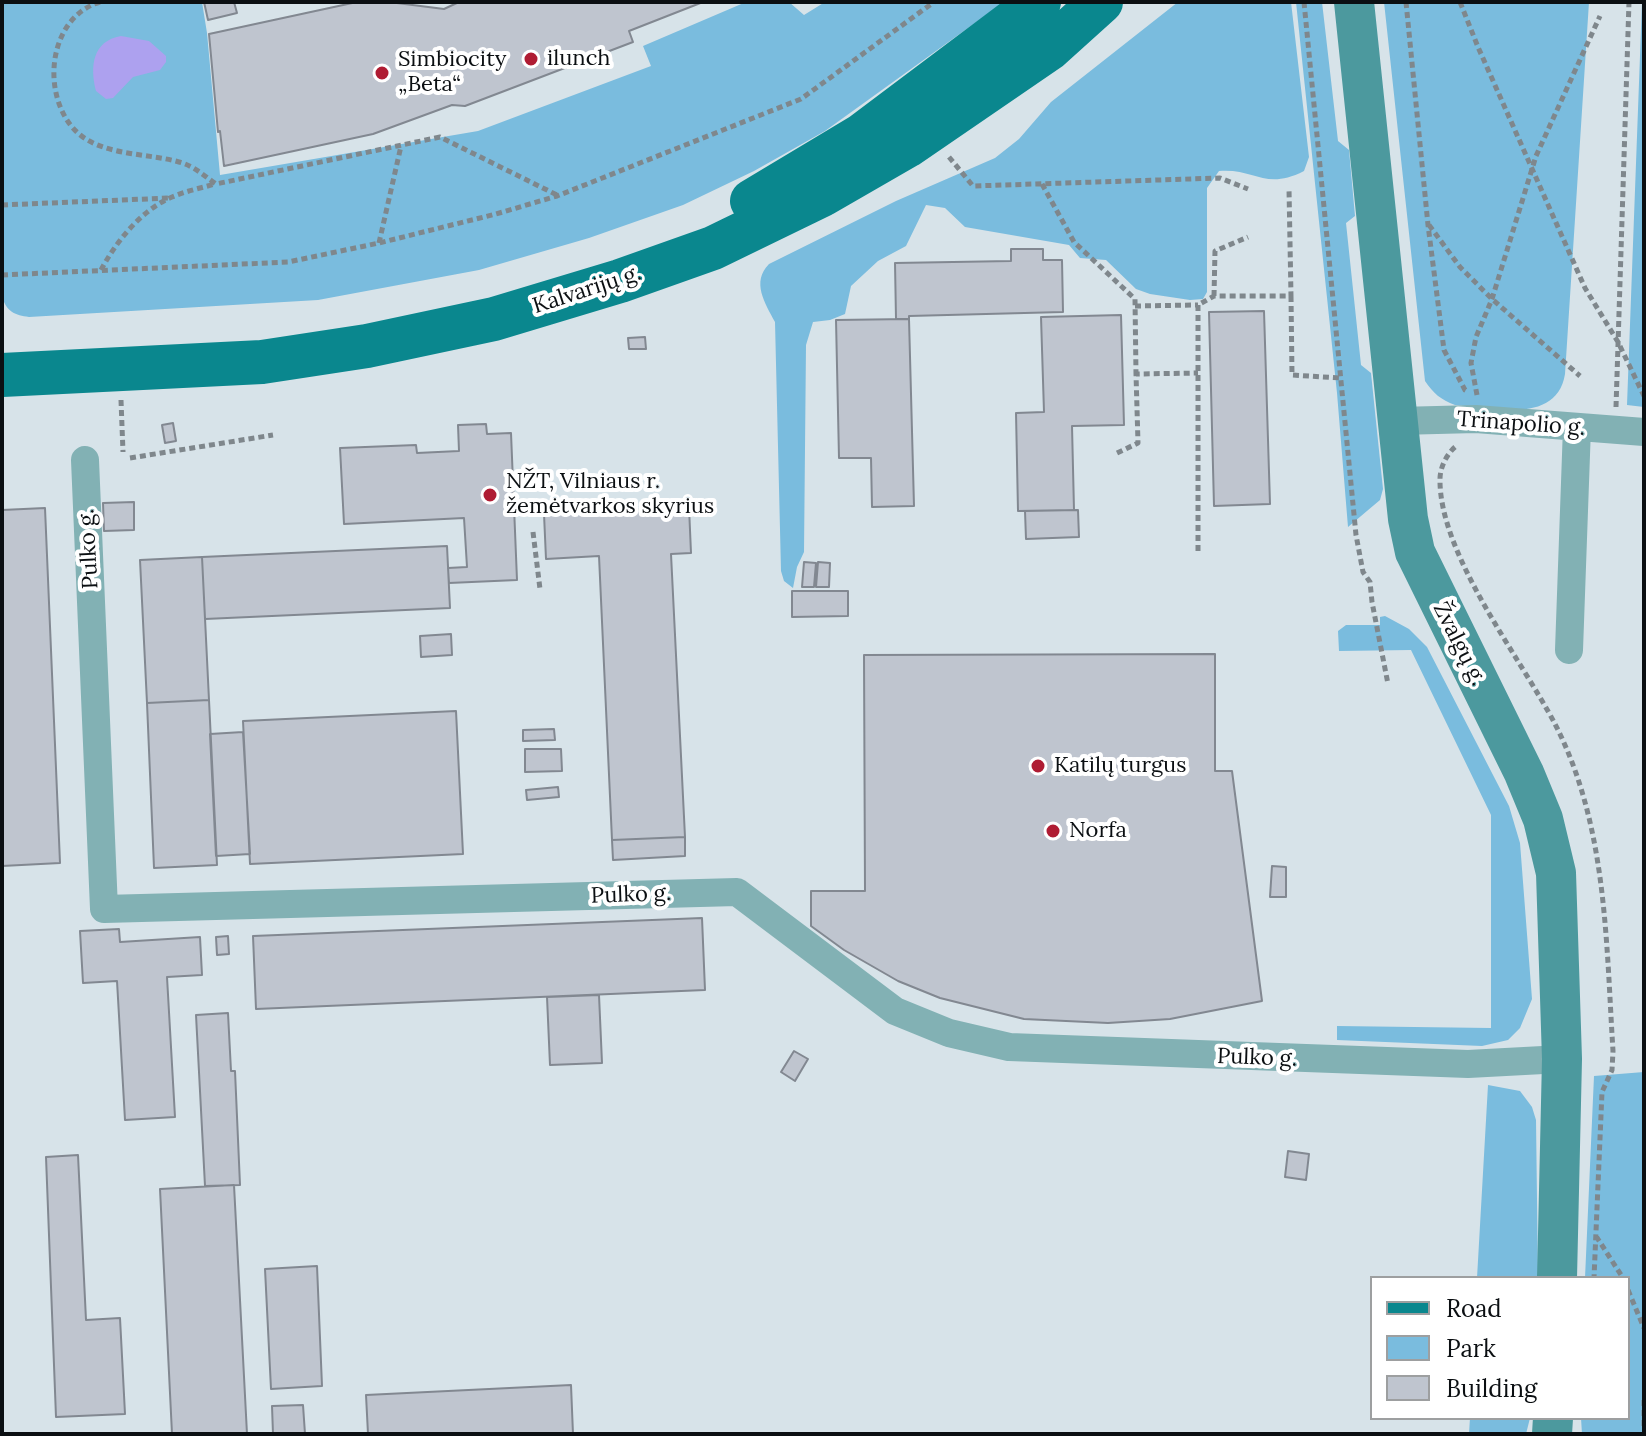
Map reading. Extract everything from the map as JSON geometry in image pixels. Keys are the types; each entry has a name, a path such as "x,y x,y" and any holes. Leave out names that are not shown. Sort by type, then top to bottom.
{"main road":[{"name":"Kalvarijų g.","path":"2,348 236,336 318,328 397,316 470,300 625,255 762,196 1038,21 1101,2"},
{"name":"Žvalgų g.","path":"1354,2 1408,519 1415,552 1524,773 1543,819 1556,873 1562,1059 1557,1276"},
{"name":"Kalvarijų g.","path":"2,375 262,362 367,346 494,319 620,281 713,248 822,195 907,146 1038,21"}],"street":[{"name":"Trinapolio g.","path":"1398,421 1476,419 1644,432"},
{"path":"1569,650 1577,427"},
{"name":"Pulko g.","path":"85,460 104,909 737,892 895,1011 949,1033 1009,1047 1468,1064 1562,1059"}],"path":[{"path":"100,2 77,12 59,39 55,88 60,109 81,136 99,145 179,162 196,168 216,184"},
{"path":"2,275 288,262 379,243 557,196 801,99 934,2"},
{"path":"1304,2 1356,535 1363,572 1370,582 1388,684"},
{"path":"1406,2 1444,350 1465,390 1477,395 1471,363 1476,337 1492,299 1532,169 1600,16"},
{"path":"1460,2 1585,288 1618,342 1644,396"},
{"path":"1615,430 1629,2"},
{"path":"2,205 169,198 216,184 440,137 557,196"},
{"path":"379,243 401,146"},
{"path":"946,154 973,186 1220,178 1248,189"},
{"path":"1042,184 1074,242 1135,299 1138,443 1117,453"},
{"path":"1289,189 1292,375 1341,378"},
{"path":"101,270 113,248 127,232 169,198"},
{"path":"1428,225 1460,267 1492,299 1580,376"},
{"path":"1214,296 1215,251 1248,237"},
{"path":"1135,306 1198,305 1214,296 1291,296"},
{"path":"1198,305 1198,551"},
{"path":"1136,374 1198,373"},
{"path":"121,399 123,452"},
{"path":"130,458 273,435"},
{"path":"533,532 540,589"},
{"path":"1596,1235 1622,1276"},
{"path":"1630,1295 1644,1328"},
{"path":"1644,1400 1644,1428"}],"green space":[{"path":"2,2 202,2 220,175 478,131 651,66 643,46 746,2 789,2 804,15 825,2 1004,2 825,131 754,171 683,205 589,238 479,270 318,300 29,317 12,312 2,297"},
{"path":"1178,2 1291,2 1309,157 1304,171 1291,177 1269,179 1219,171 1207,188 1207,292 1203,299 1150,294 1136,289 1106,260 1080,258 1069,245 965,227 945,208 926,205 906,246 878,261 851,286 845,314 813,322 806,345 804,552 793,588 784,581 781,571 775,322 760,285 764,271 769,264 896,201 995,158 1019,139 1051,102"},
{"path":"1296,2 1322,2 1338,141 1349,150 1355,216 1346,223 1361,365 1371,373 1383,489 1380,500 1348,527 1337,393"},
{"path":"1384,2 1589,2 1565,374 1559,390 1550,401 1536,407 1504,410 1455,405 1438,396 1425,381"},
{"path":"1644,2 1644,407 1627,405"},
{"path":"1385,616 1409,629 1427,647 1509,806 1520,843 1532,999 1520,1028 1508,1040 1482,1046 1337,1040 1337,1026 1491,1028 1491,815 1411,650 1339,651 1338,631 1346,625 1380,625 1380,617"},
{"path":"1644,1072 1644,1434 1582,1434 1581,1420 1630,1420 1630,1276 1585,1276 1594,1076"},
{"path":"1488,1085 1520,1091 1532,1107 1536,1120 1538,1276 1477,1276"},
{"path":"1470,1420 1530,1420 1526,1434 1469,1434"}],"shaded area":[{"path":"121,36 149,41 166,56 166,62 160,70 133,77 113,98 106,99 96,91 93,73 95,56 104,43"}],"building":[{"path":"204,2 234,2 237,13 208,20"},
{"name":"Simbiocity „Beta“","path":"357,2 389,2 444,9 459,2 703,2 629,31 633,42 465,106 452,105 373,134 224,166 209,34"},
{"path":"1011,249 1043,249 1043,260 1062,260 1063,312 909,316 909,319 896,319 895,263 1011,261"},
{"path":"1264,311 1270,504 1214,506 1209,312"},
{"path":"1121,315 1124,425 1072,426 1074,510 1018,511 1016,413 1044,412 1041,317"},
{"path":"909,319 914,506 872,507 871,458 839,458 836,320"},
{"path":"645,337 646,349 629,349 628,338"},
{"path":"173,423 176,441 165,443 162,425"},
{"path":"486,424 487,434 511,433 517,580 449,583 448,568 467,567 464,518 344,524 340,448 416,445 417,453 459,451 458,425"},
{"path":"134,502 134,530 104,531 103,503"},
{"path":"689,507 691,553 671,554 685,837 612,840 599,556 546,559 544,514"},
{"path":"45,508 60,863 2,866 2,510"},
{"path":"1078,510 1079,537 1026,539 1025,511"},
{"path":"447,546 450,608 205,619 202,557"},
{"path":"202,557 209,700 147,703 140,560"},
{"path":"804,562 816,563 814,587 802,587"},
{"path":"818,562 830,563 829,587 816,587"},
{"path":"792,591 848,591 848,616 792,617"},
{"path":"451,634 452,655 421,657 420,636"},
{"name":"Norfa","path":"1215,654 1215,771 1232,771 1262,1001 1170,1019 1108,1023 1024,1019 940,998 898,981 844,950 811,926 811,891 865,891 864,655"},
{"path":"209,700 217,865 154,868 147,703"},
{"path":"456,711 463,854 250,864 243,721"},
{"path":"554,729 555,740 523,741 523,730"},
{"path":"243,732 250,854 216,856 210,734"},
{"path":"525,749 561,749 562,771 525,772"},
{"path":"558,787 559,797 527,800 526,790"},
{"path":"685,837 685,856 613,860 612,840"},
{"path":"1272,866 1286,867 1286,897 1270,897"},
{"path":"702,918 705,990 256,1009 253,936"},
{"path":"119,929 120,942 200,937 202,975 167,977 175,1117 125,1120 117,981 83,983 80,931"},
{"path":"228,936 229,954 217,955 216,937"},
{"path":"599,995 602,1063 550,1065 547,997"},
{"path":"228,1013 231,1071 235,1071 240,1185 205,1186 196,1015"},
{"path":"794,1051 808,1059 795,1081 781,1072"},
{"path":"1288,1151 1309,1154 1306,1180 1285,1177"},
{"path":"78,1155 86,1320 120,1318 125,1414 56,1417 46,1157"},
{"path":"234,1185 247,1434 172,1434 160,1189"},
{"path":"317,1266 322,1386 271,1389 265,1269"},
{"path":"571,1385 573,1434 368,1434 366,1395"},
{"path":"303,1405 305,1434 273,1434 272,1406"}],"place":[{"name":"ilunch","path":"531,59"},
{"name":"Simbiocity „Beta“","path":"382,73"},
{"name":"NŽT, Vilniaus r. žemėtvarkos skyrius","path":"490,495"},
{"name":"Katilų turgus","path":"1038,766"},
{"name":"Norfa","path":"1053,831"}]}
